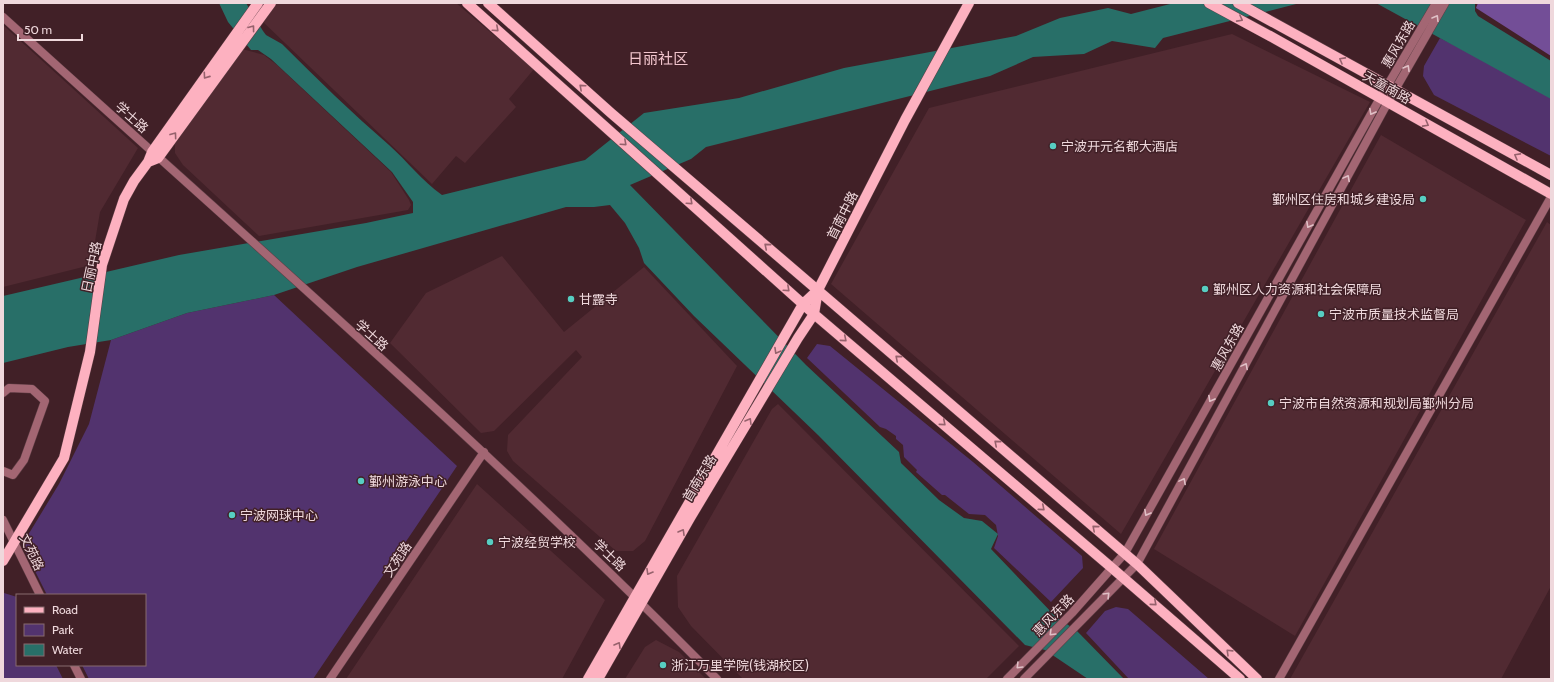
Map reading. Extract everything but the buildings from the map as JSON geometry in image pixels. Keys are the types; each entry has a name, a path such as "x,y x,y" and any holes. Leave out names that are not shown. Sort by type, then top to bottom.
{"main road":[{"name":"日丽中路","path":"232,48 258,3"},
{"path":"467,3 814,314 1124,578 1240,679"},
{"path":"488,3 678,171 1137,564 1257,679"},
{"name":"首南中路","path":"796,318 803,304 818,290 904,120 969,3"},
{"name":"天童南路","path":"1209,3 1384,100 1551,196"},
{"path":"1238,3 1551,175"},
{"name":"日丽中路","path":"3,561 64,458 90,352 102,265 124,199 134,181 155,155 232,48 270,4"},
{"name":"首南东路","path":"588,679 690,518 798,338 814,314 818,290"},
{"name":"首南东路","path":"598,679 639,600 796,318"}],"street":[{"name":"惠风东路","path":"1424,31 1436,3"},
{"name":"惠风东路","path":"1024,679 1137,564 1391,87 1424,31 1445,3"},
{"name":"学士路","path":"3,16 484,452 639,600 717,679"},
{"name":"惠风东路","path":"1007,679 1072,613 1125,554 1384,100"},
{"path":"1279,679 1551,196"},
{"path":"3,393 9,388 32,389 45,401 24,460 13,475 3,471"},
{"name":"文苑路","path":"330,679 484,452"},
{"name":"文苑路","path":"3,520 39,594"},
{"path":"74,666 81,679"}],"shaded area":[{"path":"275,3 456,3 534,69 509,99 516,107 465,163 456,156 432,184 261,20"},
{"path":"1478,3 1551,3 1551,56 1476,8"},
{"path":"3,25 138,148 100,212 91,265 3,287"},
{"path":"1232,34 1370,102 1121,534 831,284 929,108"},
{"path":"242,49 264,55 277,65 391,172 409,200 411,205 408,210 259,236 183,165 175,153 175,139"},
{"path":"1381,135 1526,220 1295,636 1154,549"},
{"path":"1547,222 1551,225 1551,586 1501,679 1290,679"},
{"path":"502,256 564,332 644,267 737,366 645,541 633,551 616,551 513,461 507,451 508,435 582,357 576,350 494,431 481,433 390,343 426,293"},
{"path":"778,404 1019,646 986,679 743,679 691,626 678,607 677,576 772,409"},
{"name":"宁波经贸学校","path":"477,484 605,600 562,679 346,679"},
{"name":"浙江万里学院(钱湖校区)","path":"656,640 679,652 706,679 625,679 645,647"}],"green space":[{"path":"1440,38 1551,95 1551,156 1434,95 1423,76 1424,66"},
{"name":"宁波网球中心","path":"274,295 457,466 313,679 89,679 82,666 146,666 146,594 46,594 22,545 59,484 89,424 111,340 187,313"},
{"path":"817,344 830,346 973,462 1082,556 1083,568 1051,602 994,548 998,536 996,525 985,515 969,514 945,495 942,495 916,472 917,470 904,457 903,445 896,439 896,436 880,427 807,358"},
{"path":"4,593 16,597 16,666 56,666 63,679 3,679"},
{"path":"1116,607 1128,609 1209,679 1129,679 1086,633 1105,611"}],"water":[{"path":"219,3 246,3 266,35 282,44 335,96 396,151 428,184 442,195 585,160 644,113 739,98 844,68 1016,36 1060,18 1108,8 1131,14 1174,3 1300,3 1163,38 1155,48 1112,41 1084,54 1033,57 990,76 706,147 691,159 630,185 806,365 899,452 901,463 939,500 964,518 982,521 998,534 991,549 1055,616 1077,631 1124,679 1088,679 1045,650 1025,645 818,435 694,316 644,263 639,248 625,223 610,205 594,207 566,207 357,267 274,295 187,313 111,340 68,347 3,363 3,296 179,255 366,223 413,213 413,202 392,172 271,59 258,50 251,50 228,22"},
{"path":"1376,3 1475,3 1475,11 1478,16 1551,61 1551,99"}],"place":[{"name":"宁波开元名都大酒店","path":"1053,146"},
{"name":"鄞州区住房和城乡建设局","path":"1423,199"},
{"name":"鄞州区人力资源和社会保障局","path":"1205,289"},
{"name":"甘露寺","path":"571,299"},
{"name":"宁波市质量技术监督局","path":"1321,314"},
{"name":"宁波市自然资源和规划局鄞州分局","path":"1271,403"},
{"name":"鄞州游泳中心","path":"361,481"},
{"name":"宁波网球中心","path":"232,515"},
{"name":"宁波经贸学校","path":"490,542"},
{"name":"浙江万里学院(钱湖校区)","path":"663,665"}],"district":[{"name":"日丽社区","path":"658,59"}]}
